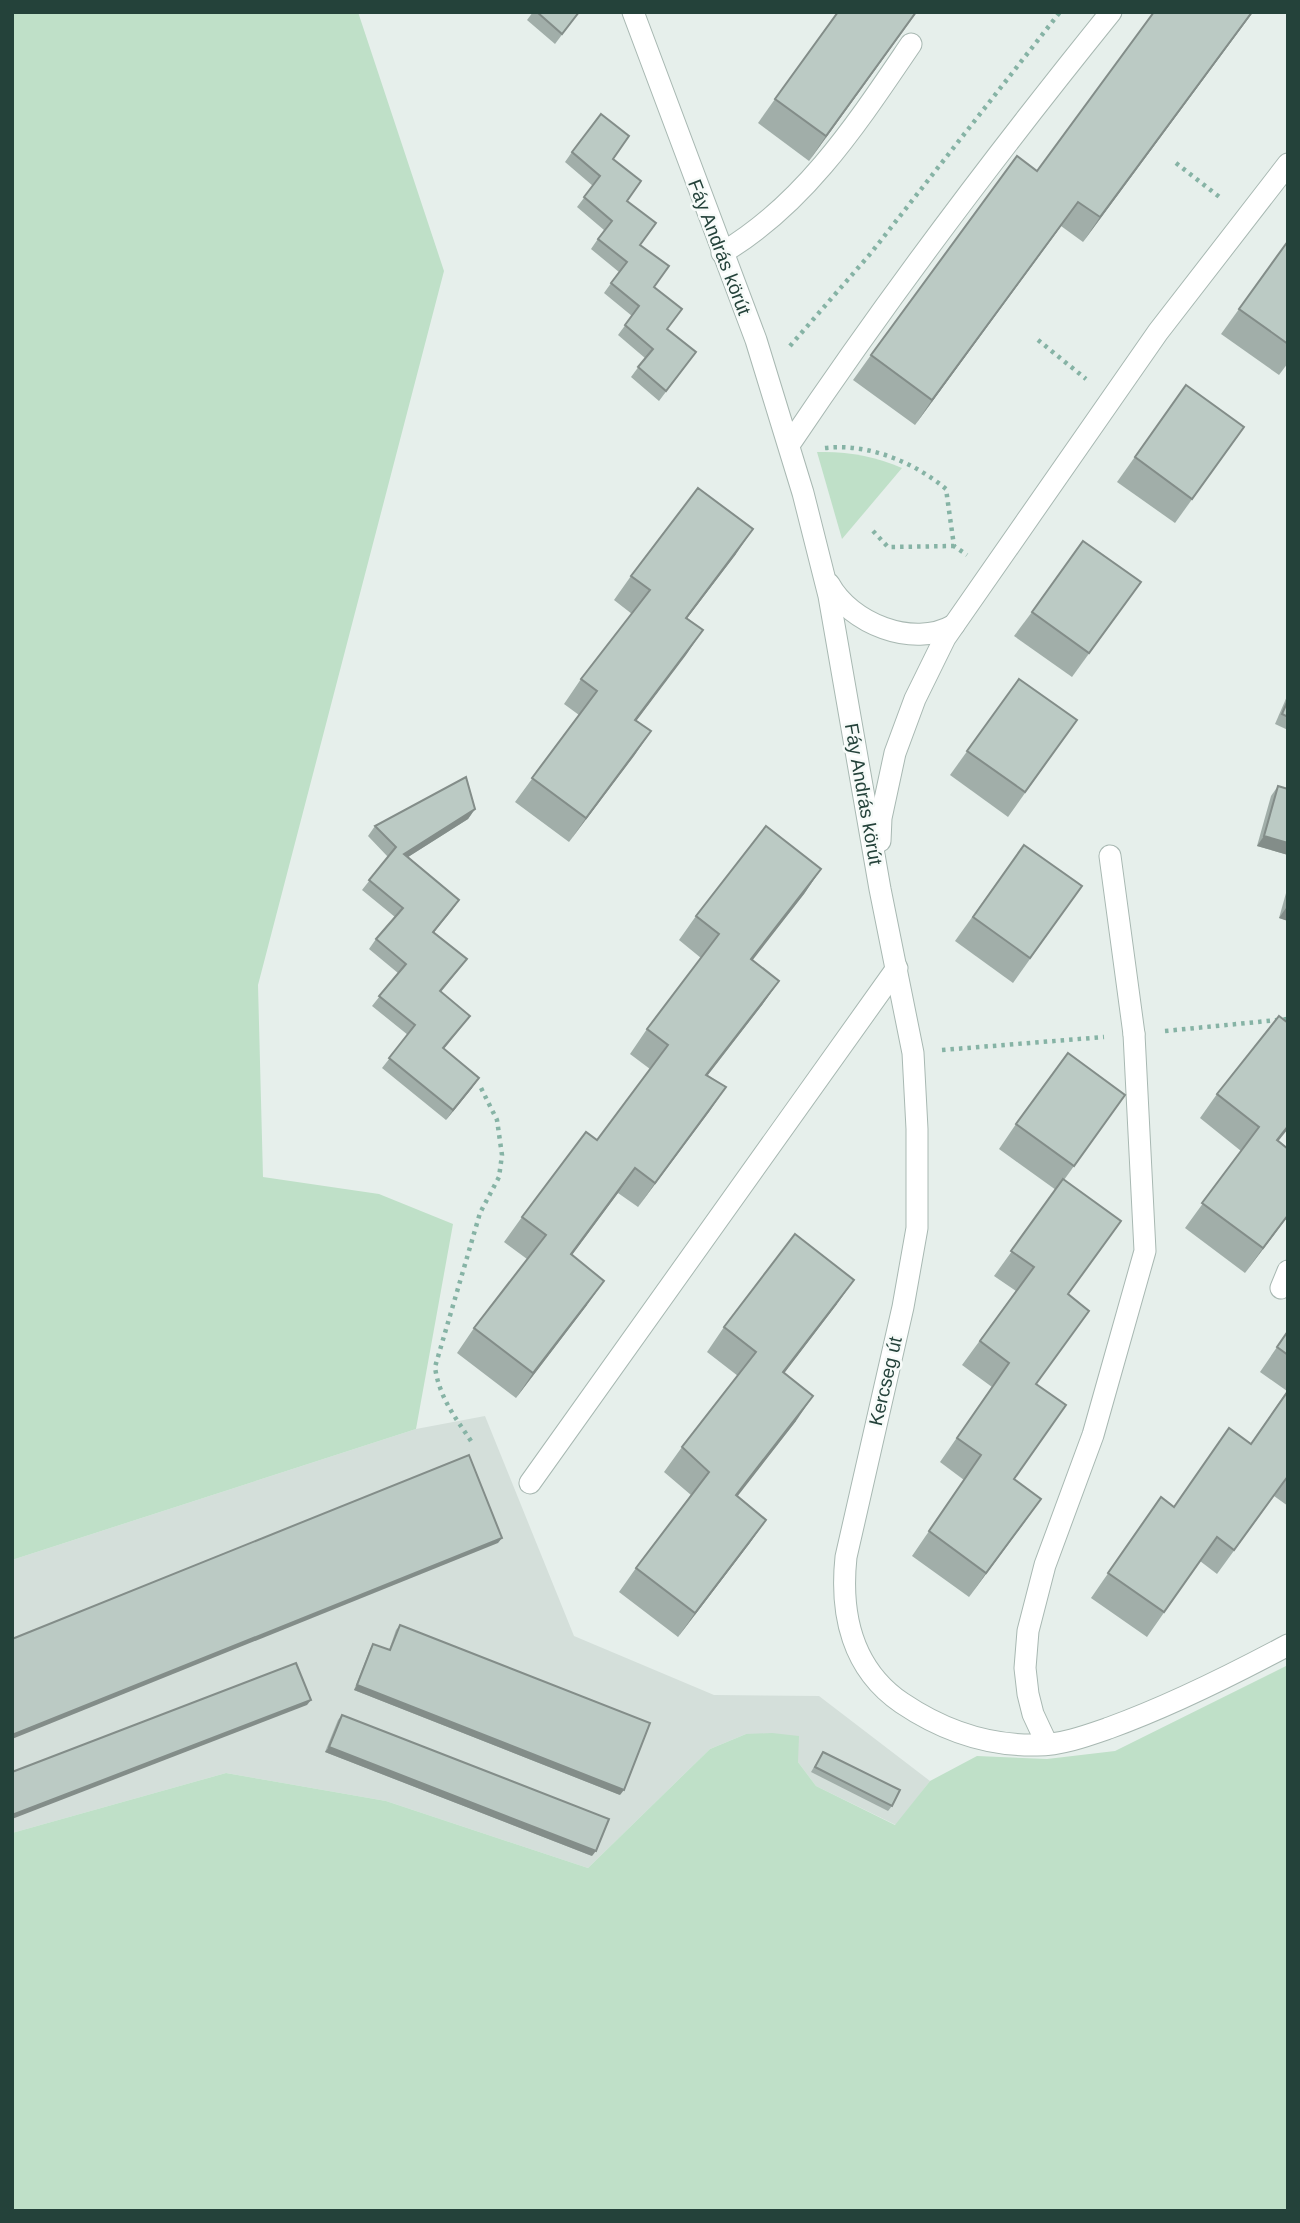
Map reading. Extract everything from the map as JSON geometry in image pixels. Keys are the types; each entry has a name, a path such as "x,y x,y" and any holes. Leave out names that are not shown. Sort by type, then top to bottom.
{"street":[{"name":"Fáy András körút","path":"633,12 766,373 789,445 825,577 880,889"},
{"path":"789,445 862,337 1111,12"},
{"path":"722,253 750,237 781,212 852,132 911,44"},
{"name":"Fáy András körút","path":"880,889 881,818 895,753 915,699 945,638 1158,332 1288,164"},
{"path":"825,577 835,595 847,607 887,628 906,634 924,634 954,625"},
{"path":"1046,1744 1028,1694 1025,1668 1028,1631 1045,1565 1093,1434 1145,1251 1134,1034 1110,856"},
{"name":"Kercseg út","path":"880,889 914,1053 917,1129 916,1228 903,1307 851,1530 844,1577 846,1618 853,1640 872,1676 887,1692 941,1726 1001,1742 1046,1744 1092,1734 1132,1719 1288,1646"},
{"path":"530,1483 897,968"}],"path":[{"path":"766,373 871,254 1060,12"},
{"path":"1176,163 1246,218"},
{"path":"1038,340 1111,400"},
{"path":"819,448 840,447 867,451 926,472 946,489 954,546"},
{"path":"873,531 888,547 954,546 991,571"},
{"path":"471,1441 448,1408 437,1385 435,1367 480,1213 499,1177 502,1155 497,1120 479,1084"}],"shaded area":[{"path":"485,1416 574,1636 714,1695 819,1696 930,1781 896,1825 816,1786 798,1762 746,1734 710,1749 588,1868 386,1801 226,1773 12,1833 12,1560 416,1429"}],"green space":[{"path":"12,12 358,12 444,271 258,985 263,1177 379,1194 453,1224 416,1429 12,1560"},
{"path":"817,452 861,455 902,468 842,539"},
{"path":"1288,1665 1288,2211 12,2211 12,1833 226,1773 386,1801 588,1868 710,1749 746,1734 799,1736 798,1762 816,1786 895,1825 930,1781 977,1756 1047,1759 1115,1751"}],"building":[{"path":"537,12 579,12 562,34"},
{"path":"838,12 916,12 826,136 775,99"},
{"path":"1154,12 1252,12 1100,217 1078,202 932,400 871,355 1017,156 1037,171"},
{"path":"601,114 629,136 613,159 641,181 627,201 656,223 640,245 669,266 654,287 682,309 667,329 696,352 666,391 638,367 653,349 625,325 639,306 611,283 627,262 598,239 612,221 584,197 600,176 572,152"},
{"path":"1288,241 1288,344 1239,309"},
{"path":"1186,385 1244,427 1192,499 1135,457"},
{"path":"698,488 753,529 686,618 703,630 635,720 651,731 586,818 532,778 597,691 581,679 650,590 631,576"},
{"path":"1083,541 1141,582 1089,653 1032,612"},
{"path":"1019,679 1077,720 1025,792 967,751"},
{"path":"1288,700 1288,717 1282,714"},
{"path":"466,777 475,809 404,854 459,900 433,932 467,959 440,991 470,1016 443,1048 479,1078 453,1110 389,1058 415,1025 379,996 406,964 376,939 403,908 369,880 396,847 375,826"},
{"path":"1278,786 1288,789 1288,843 1264,836"},
{"path":"766,826 821,869 751,959 779,981 706,1075 726,1087 655,1183 635,1168 571,1254 604,1281 533,1373 474,1328 546,1235 522,1217 586,1132 597,1140 668,1045 647,1029 719,934 696,916"},
{"path":"1024,845 1082,886 1030,958 973,917"},
{"path":"1279,1016 1288,1023 1288,1126 1277,1140 1288,1149 1288,1215 1263,1248 1202,1203 1259,1127 1217,1094"},
{"path":"1068,1053 1125,1095 1074,1166 1016,1124"},
{"path":"1063,1179 1121,1221 1068,1294 1089,1311 1036,1384 1066,1405 1014,1479 1041,1499 986,1573 929,1531 981,1455 957,1438 1009,1363 980,1341 1034,1267 1011,1251"},
{"path":"795,1234 854,1280 783,1372 813,1396 736,1495 766,1520 695,1613 636,1568 709,1472 682,1447 756,1352 724,1327"},
{"path":"1288,1331 1288,1355 1277,1347"},
{"path":"1288,1391 1288,1476 1234,1550 1217,1537 1164,1612 1108,1573 1161,1497 1174,1507 1229,1428 1251,1444"},
{"path":"469,1455 502,1538 12,1735 12,1639"},
{"path":"400,1625 650,1723 624,1790 357,1685 373,1644 390,1650"},
{"path":"296,1663 311,1700 12,1815 12,1772"},
{"path":"342,1715 609,1819 596,1851 329,1747"},
{"path":"823,1752 900,1790 892,1806 815,1767"}]}
